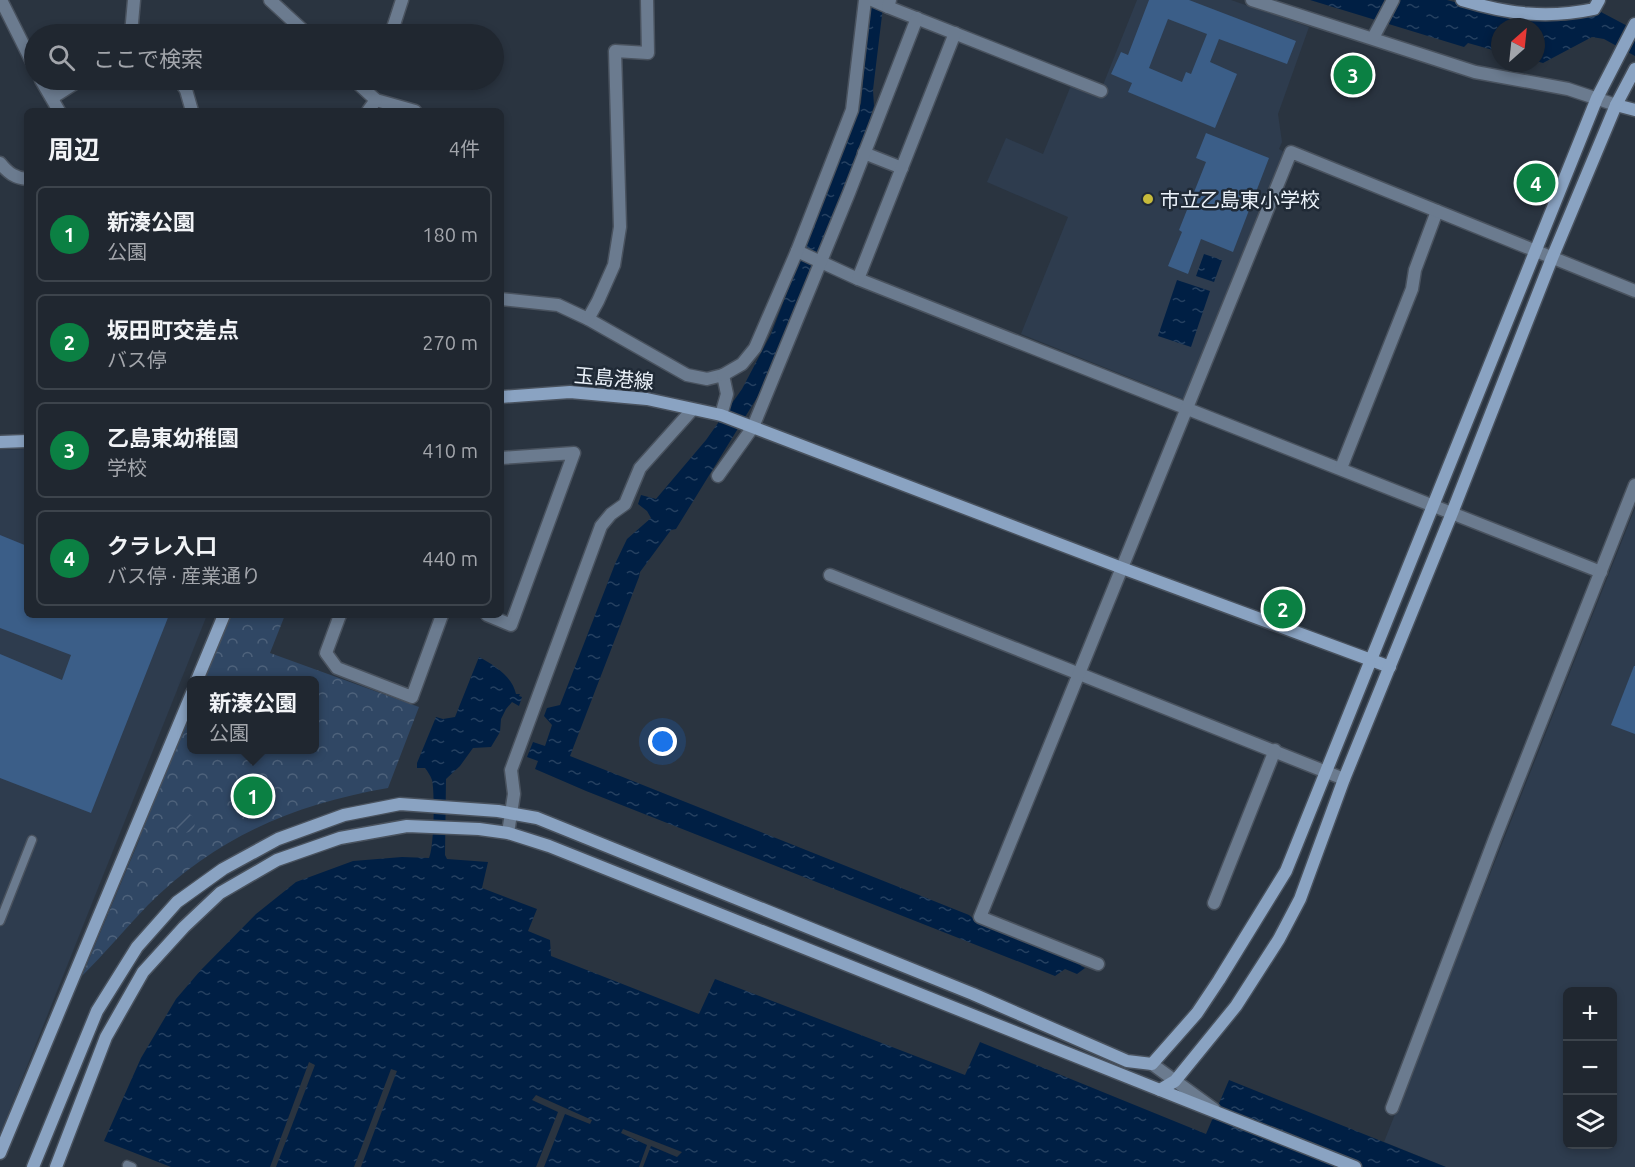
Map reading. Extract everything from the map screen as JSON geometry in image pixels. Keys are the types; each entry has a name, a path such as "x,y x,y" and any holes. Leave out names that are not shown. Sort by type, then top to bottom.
{"street":[{"path":"1,0 24,46"},
{"path":"132,24 134,0"},
{"path":"270,0 296,24"},
{"path":"394,24 402,0"},
{"path":"588,319 614,265 620,227 615,51 648,53 647,0"},
{"path":"504,299 558,305 588,319 687,375 707,380 723,375 742,364 755,348 797,251 852,110 865,0"},
{"path":"872,0 889,3 917,18 1101,91"},
{"path":"1252,0 1475,72 1568,89 1635,110"},
{"path":"1373,38 1393,0"},
{"path":"1462,0 1517,14 1542,15 1576,13 1594,9 1599,0"},
{"path":"718,476 753,427 917,18"},
{"path":"1152,1064 1197,1013 1239,951 1286,871 1597,98 1635,24"},
{"path":"858,279 955,33"},
{"path":"1160,1090 1175,1081 1236,1006 1279,939 1300,899 1344,779 1552,258 1616,105 1635,69"},
{"path":"47,90 57,108"},
{"path":"52,98 64,90"},
{"path":"186,90 191,108"},
{"path":"365,90 372,96 406,108"},
{"path":"369,108 372,90"},
{"path":"1098,964 980,917 1291,152 1635,291"},
{"path":"864,153 902,168"},
{"path":"0,164 8,173 24,179"},
{"path":"1341,468 1412,289 1415,270 1437,211"},
{"path":"797,251 858,279 1601,572"},
{"path":"721,415 727,394 723,375"},
{"name":"玉島港線","path":"504,397 570,393 647,399 721,415 1122,568 1390,667"},
{"path":"508,832 514,794 511,770 601,526 611,514 625,504 640,468 692,410"},
{"path":"0,442 24,441"},
{"path":"494,618 511,625 574,453 504,458"},
{"path":"1392,1108 1635,485"},
{"path":"830,575 1344,779"},
{"path":"199,676 223,618"},
{"path":"339,618 326,653 337,668 412,697 441,618"},
{"path":"0,1153 187,705"},
{"path":"1214,903 1275,750"},
{"path":"33,1167 97,1011 137,947 177,902 223,869 278,839 344,815 400,804 511,813 537,818 973,994 1127,1061 1152,1064 1223,1114"},
{"path":"56,1167 106,1037 144,972 184,927 220,893 277,860 340,838 407,826 508,832 560,850 1355,1167"}],"lane":[{"path":"0,921 32,840"}],"shaded area":[{"name":"市立乙島東小学校","path":"1137,0 1231,0 1309,27 1278,114 1282,142 1279,149 1284,152 1283,163 1186,400 1021,334 1068,217 987,182 1006,138 1043,154 1072,83 1099,95"},
{"path":"24,449 24,618 206,618 0,1134 0,450"},
{"path":"1635,508 1635,1167 1446,1167 1384,1142"}],"green space":[{"path":"230,618 284,618 270,653 419,707 388,788 321,803 289,814 229,842 174,881 148,905 82,976 187,722 187,754 319,754 319,676 206,676"},
{"path":"185,813 192,816 195,823 192,830 185,833 178,830 175,823 178,816"}],"water":[{"path":"871,0 883,7 873,90 874,106 860,149 771,370 758,396 676,529 671,530 640,572 570,756 969,915 976,921 1078,960 1085,968 1077,974 1065,969 1055,976 586,791 535,769 538,761 527,757 533,742 545,746 552,725 544,716 547,708 560,705 627,539 651,518 647,511 638,504 641,495 656,499 706,440 742,389 771,334 861,103"},
{"path":"1310,0 1447,0 1519,18 1491,18 1491,49 1468,43 1464,47"},
{"path":"1601,12 1635,30 1635,56 1604,39 1592,37 1545,62 1545,20 1565,21"},
{"path":"1204,254 1222,260 1214,282 1196,276"},
{"path":"1177,280 1210,291 1191,347 1158,336"},
{"path":"479,657 502,672 511,682 516,694 522,697 519,706 512,702 506,709 501,719 500,732 491,747 473,748 460,766 446,779 445,855 447,859 488,862 482,888 537,909 528,931 550,940 551,956 699,1014 715,979 965,1075 980,1042 1206,1134 1229,1080 1446,1167 171,1167 104,1141 141,1058 176,999 256,914 296,882 353,861 402,857 429,858 433,832 433,787 428,772 425,768 417,768 417,763 436,717 443,719 455,717"}],"pier":[{"path":"309,1062 315,1065 276,1167 270,1167"},
{"path":"391,1069 397,1071 361,1167 354,1167"},
{"path":"536,1095 592,1120 590,1124 565,1114 544,1167 536,1167 558,1112 532,1100"},
{"path":"623,1129 682,1152 677,1157 651,1146 643,1167 639,1167 647,1145 621,1133"}],"building":[{"path":"1149,0 1189,0 1296,41 1287,64 1219,39 1210,62 1237,74 1215,128 1128,92 1132,83 1111,74 1121,52 1128,55","holes":["1168,19 1207,34 1191,74 1186,72 1182,82 1149,68"]},
{"path":"1206,133 1269,158 1233,252 1201,239 1188,274 1168,266 1182,232 1179,230 1206,162 1196,158"},
{"path":"0,535 24,545 24,618 168,618 91,813 0,778 0,654 62,680 71,655 0,628"},
{"path":"1635,666 1635,734 1611,725"}],"place":[{"name":"乙島東幼稚園","path":"1353,75"},
{"name":"クラレ入口","path":"1536,183"},
{"name":"市立乙島東小学校","path":"1148,199"},
{"name":"坂田町交差点","path":"1283,609"},
{"name":"新湊公園","path":"253,796"}]}
